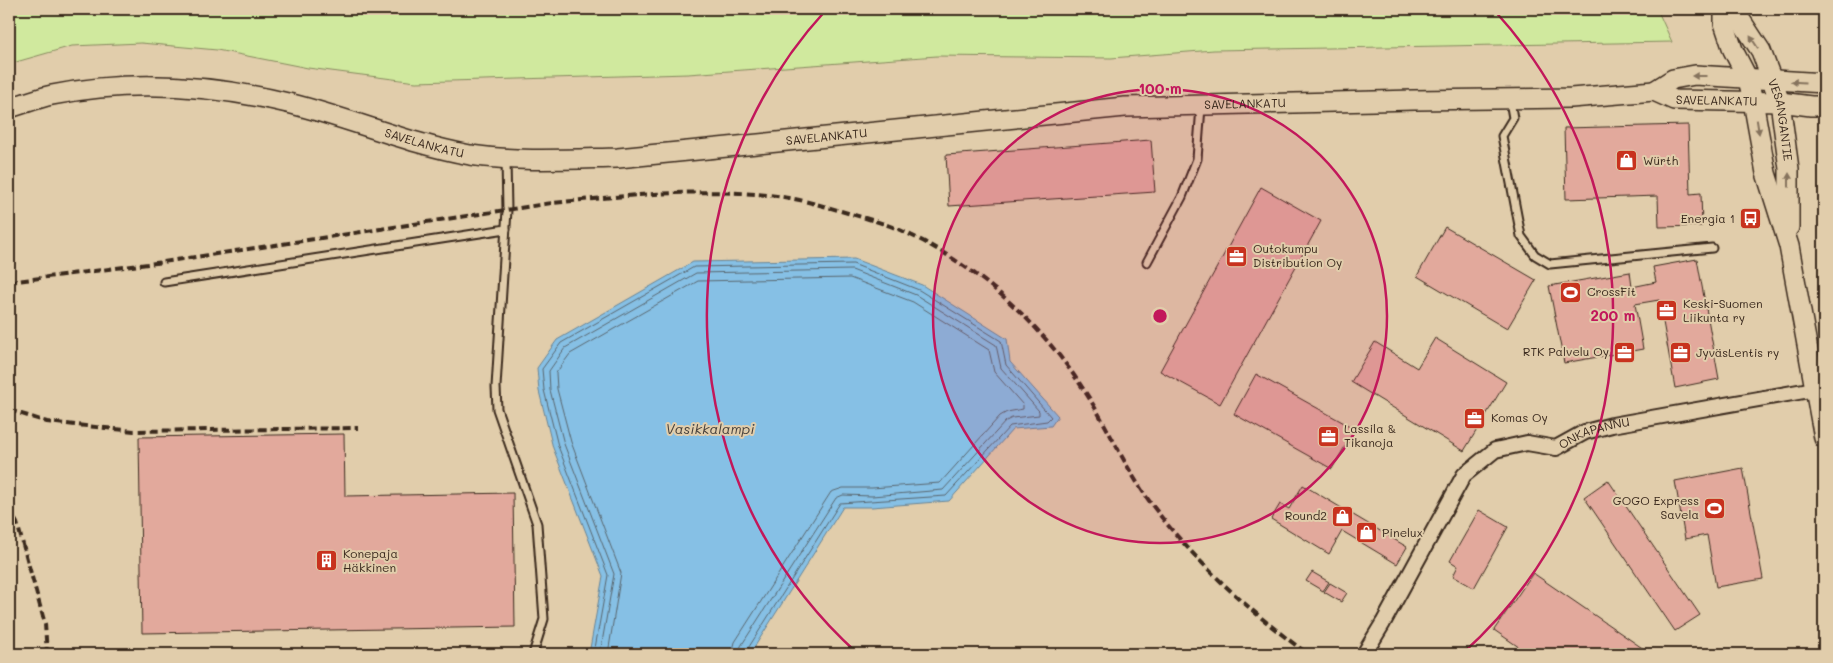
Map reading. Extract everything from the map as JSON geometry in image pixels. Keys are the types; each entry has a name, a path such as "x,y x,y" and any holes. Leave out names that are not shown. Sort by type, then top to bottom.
{"main road":[{"name":"VESANGANTIE","path":"1724,9 1724,23 1733,50 1748,79 1766,173 1789,246 1824,438"},
{"name":"VESANGANTIE","path":"1728,9 1738,16 1760,51 1780,102 1789,169 1789,246"},
{"name":"SAVELANKATU","path":"1654,92 1673,79 1695,75 1824,83"},
{"name":"SAVELANKATU","path":"9,108 51,96 97,88 146,85 226,90 293,104 422,144 472,155 544,160 618,158 1125,107 1572,98 1654,92 1674,100 1780,102 1824,106"}],"street":[{"name":"ONKAPANNU","path":"1366,651 1464,475 1495,450 1526,443 1556,448 1585,432 1612,425 1815,389"}],"lane":[{"path":"1510,99 1513,118 1502,136 1521,236 1535,255 1550,264 1712,248"},
{"path":"1147,262 1182,197 1197,159 1201,105"},
{"path":"506,157 506,229 496,388 497,409 537,524 544,619 533,654"},
{"path":"164,282 506,229"}],"green space":[{"path":"9,9 1657,9 1672,42 1214,50 1111,58 937,56 688,74 416,82 308,68 217,50 141,43 72,46 9,64"}],"water":[{"name":"Vasikkalampi","path":"854,259 922,285 1007,339 1010,362 1058,416 1051,426 1013,429 949,501 872,507 843,507 750,654 589,654 603,576 553,448 539,391 537,368 557,340 693,262"}],"building":[{"name":"Würth","path":"1688,125 1690,194 1701,193 1702,226 1659,227 1658,196 1566,199 1564,128"},
{"path":"1151,140 1155,192 949,206 946,155"},
{"path":"1261,187 1321,221 1220,404 1160,371"},
{"path":"1445,227 1536,280 1507,329 1417,276"},
{"path":"1697,259 1719,379 1675,388 1659,300 1635,304 1643,349 1564,363 1549,286 1630,272 1632,287 1656,282 1653,267"},
{"path":"1435,338 1506,382 1464,451 1351,382 1375,342 1417,368"},
{"path":"1256,374 1355,429 1332,469 1234,414"},
{"name":"Konepaja Häkkinen","path":"344,434 345,496 513,493 515,627 142,633 139,437"},
{"name":"GOGO Express Savela","path":"1743,468 1763,579 1716,587 1707,535 1685,539 1675,481"},
{"path":"1608,480 1700,615 1675,631 1584,497"},
{"path":"1303,485 1407,547 1397,564 1342,531 1329,554 1271,519 1280,504 1289,509"},
{"path":"1479,510 1508,527 1474,588 1453,576 1458,566 1450,561"},
{"path":"1312,572 1329,582 1323,591 1306,581"},
{"path":"1533,573 1651,654 1529,654 1494,630"},
{"path":"1330,583 1347,593 1341,602 1324,592"}],"railway":[{"path":"9,282 163,262 552,203 605,198 714,192 741,193 786,197 832,208 893,227 928,244 954,259 979,277 1024,316 1064,362 1082,387 1150,502 1183,543 1244,603 1308,654"},
{"path":"9,410 47,422 134,431 358,428"},
{"path":"9,509 17,523 45,624 47,654"}],"place":[{"name":"Würth","path":"1627,161"},
{"name":"Energia 1","path":"1751,219"},
{"name":"Outokumpu Distribution Oy","path":"1237,256"},
{"name":"CrossFit","path":"1571,292"},
{"name":"Keski-Suomen Liikunta ry","path":"1667,311"},
{"name":"RTK Palvelu Oy","path":"1625,352"},
{"name":"JyväsLentis ry","path":"1680,353"},
{"name":"Komas Oy","path":"1475,418"},
{"name":"Lassila & Tikanoja","path":"1328,436"},
{"name":"GOGO Express Savela","path":"1715,508"},
{"name":"Round2","path":"1343,516"},
{"name":"Pinelux","path":"1366,533"},
{"name":"Konepaja Häkkinen","path":"327,561"}]}
